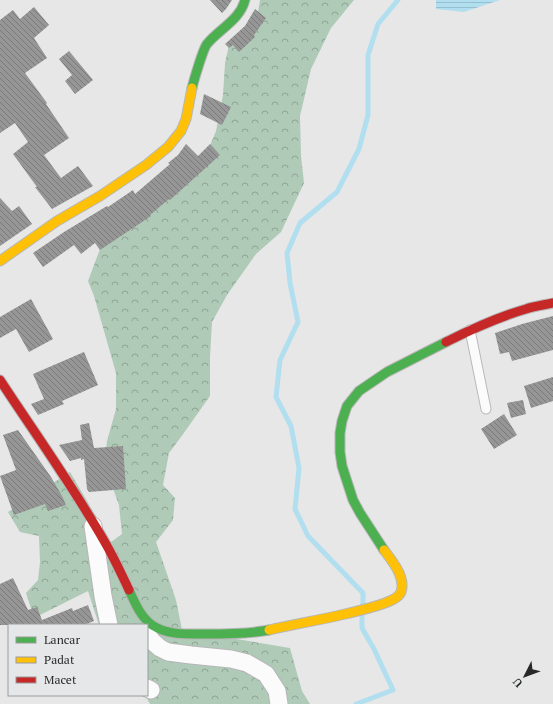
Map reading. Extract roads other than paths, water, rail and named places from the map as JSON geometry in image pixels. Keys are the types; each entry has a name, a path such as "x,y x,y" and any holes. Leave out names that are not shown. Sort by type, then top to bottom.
{"street":[{"path":"0,260 140,170 168,147 181,130 186,118 193,83 206,45 236,17 245,0"},
{"path":"148,625 151,624 163,630 176,633 212,634 262,631 377,606 394,599 402,590 400,574 353,500 342,466 340,433 347,406 359,391 382,375 428,350 470,330 526,308 553,303"},
{"path":"0,380 61,470 93,522 111,554 145,624"},
{"path":"93,522 103,596 109,624"},
{"path":"148,632 153,642 168,652 231,659 247,663 266,674 277,690 279,704"}],"lane":[{"path":"470,330 486,410"}],"water":[{"path":"436,0 500,0 464,12 436,9"}],"waterway":[{"path":"363,605 363,593 308,536 295,509 299,468 291,426 276,397 280,360 298,322 290,283 287,253 300,223 337,192 359,149 368,115 368,55 378,24 398,0"},
{"path":"356,704 393,690 374,649 362,628 362,615"}]}
